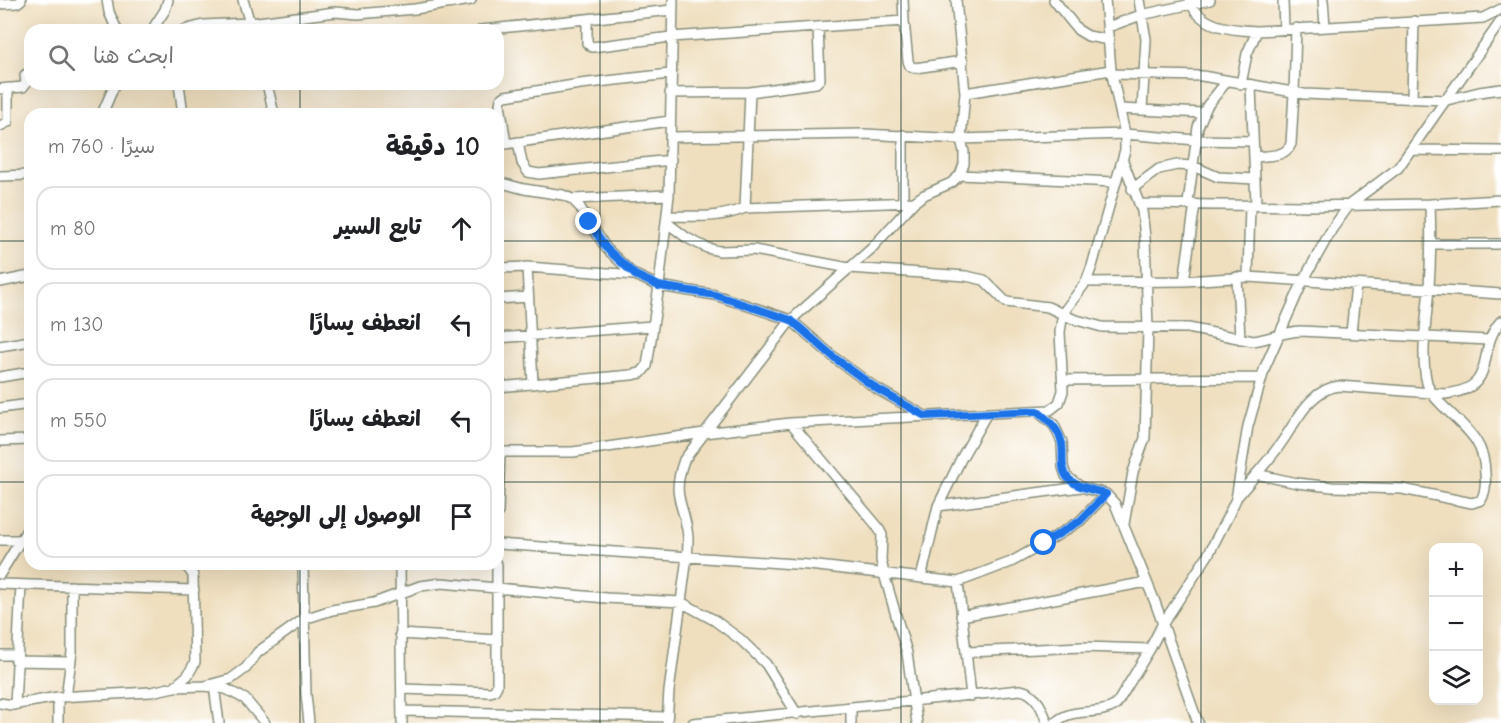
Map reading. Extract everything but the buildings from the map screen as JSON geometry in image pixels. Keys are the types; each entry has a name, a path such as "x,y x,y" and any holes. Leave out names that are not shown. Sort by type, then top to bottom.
{"street":[{"path":"0,4 17,3 21,0"},
{"path":"107,0 114,24"},
{"path":"156,24 165,10 168,0"},
{"path":"243,0 250,24"},
{"path":"268,24 335,12 358,14 414,5 471,0"},
{"path":"903,0 910,66 915,68 963,61"},
{"path":"402,711 552,719 667,720 687,557 688,536 678,501 677,487 684,460 791,320 871,249 914,202 951,183 960,175 964,164 961,140 965,93 956,0"},
{"path":"1054,0 1078,30 1088,36 1109,40"},
{"path":"504,452 573,452 791,423 1050,410 1059,403 1063,391 1060,332 1063,313 1086,282 1114,182 1123,161 1125,134 1111,72 1105,0"},
{"path":"1140,0 1146,39 1142,110"},
{"path":"1108,27 1141,15 1190,2 1210,0"},
{"path":"1283,0 1284,29"},
{"path":"1323,0 1325,26"},
{"path":"1190,2 1203,19 1213,24 1257,31 1483,18 1501,9"},
{"path":"504,28 586,19 673,5 669,195 647,366 641,373 631,375 504,386"},
{"path":"586,19 587,43 592,47 671,37 904,21"},
{"path":"1412,98 1414,21"},
{"path":"1236,499 1248,426 1262,378 1303,281 1332,229 1350,204 1398,168 1501,21"},
{"path":"670,93 750,92 819,81 819,28"},
{"path":"1254,156 1283,154 1291,144 1296,28"},
{"path":"1241,84 1247,54 1257,31"},
{"path":"965,93 1111,72 1189,75 1294,93 1447,100 1501,89"},
{"path":"500,108 501,99 505,96 580,84 670,74"},
{"path":"1184,281 1196,140 1203,113 1227,81"},
{"path":"0,126 8,122 4,88 24,86"},
{"path":"1248,277 1255,179 1251,87"},
{"path":"105,108 112,90"},
{"path":"180,90 182,108"},
{"path":"268,90 273,108"},
{"path":"745,208 750,92"},
{"path":"1120,109 1203,113"},
{"path":"504,145 670,121"},
{"path":"671,137 903,135 961,140 1125,134 1196,140 1253,141"},
{"path":"903,135 903,202"},
{"path":"518,142 522,163 528,172 539,174 671,160"},
{"path":"1412,150 1501,151"},
{"path":"1123,161 1132,189 1140,204 1145,237 1149,328 1145,438 1133,472 1124,524"},
{"path":"1132,189 1152,173 1166,166 1193,166 1218,177 1255,179"},
{"path":"0,176 24,175"},
{"path":"960,175 1114,182"},
{"path":"504,184 572,199 669,195"},
{"path":"572,199 606,248 635,275 659,286 715,295 791,320 836,359 877,389 925,416"},
{"path":"1140,204 1430,204 1501,200"},
{"path":"666,219 712,217 731,214 745,208 914,202"},
{"path":"1256,474 1297,483 1332,487 1402,489 1478,502 1481,500 1485,490 1485,466 1479,445 1475,437 1432,393 1426,374 1425,337 1431,244 1430,204"},
{"path":"666,219 687,238 706,248 719,251 754,250 849,268 966,276 984,280 1006,302 1048,307 1073,319 1102,327 1200,330 1240,339 1262,340 1279,334 1300,331 1489,340"},
{"path":"1431,244 1501,244"},
{"path":"504,268 527,267 635,275"},
{"path":"527,267 533,384"},
{"path":"0,282 24,277"},
{"path":"1086,282 1184,281 1248,277 1501,294"},
{"path":"1237,278 1240,339"},
{"path":"1351,333 1356,285"},
{"path":"504,299 528,297"},
{"path":"1055,723 1070,713 1107,711 1116,705 1162,625 1208,555 1236,499 1279,446 1312,400 1327,388 1339,386 1460,393 1470,388 1483,372 1489,340 1501,321"},
{"path":"504,337 652,326"},
{"path":"0,346 24,342"},
{"path":"0,376 24,373"},
{"path":"1063,380 1262,378"},
{"path":"0,408 24,405"},
{"path":"1037,411 1054,425 1062,442 1063,467 1066,476 1081,487 1106,494 1115,504 1155,602 1198,723"},
{"path":"921,578 938,506 987,413"},
{"path":"791,423 878,527 882,535 881,560 907,653 917,723"},
{"path":"0,441 24,440"},
{"path":"938,506 1081,487"},
{"path":"504,544 809,565 957,582 1011,562 1044,543 1080,521 1106,494"},
{"path":"0,574 24,536"},
{"path":"0,540 21,540"},
{"path":"174,687 188,675 195,663 194,590 193,575 189,570"},
{"path":"303,570 306,694 309,723"},
{"path":"400,570 402,723"},
{"path":"402,689 494,691 497,686 497,570"},
{"path":"957,582 971,696"},
{"path":"962,616 1147,582"},
{"path":"210,686 231,679 246,668 258,651 304,619 332,610 374,603 420,586 442,583 606,598 681,602 714,620 740,639 766,664 797,714"},
{"path":"0,584 194,590"},
{"path":"15,705 21,585"},
{"path":"58,723 70,662 72,586"},
{"path":"400,634 497,640"},
{"path":"967,652 1082,647 1150,649"},
{"path":"0,655 70,662"},
{"path":"210,686 219,723"},
{"path":"0,704 15,705 62,697 210,686 226,689 244,699 265,723"},
{"path":"693,723 1026,691 1038,702 1047,723"},
{"path":"851,708 851,723"}],"route":[{"path":"589,222 606,248 635,275 659,286 715,295 791,320 836,359 877,389 925,416 1037,411 1054,425 1062,442 1063,467 1066,476 1081,487 1106,494 1080,521 1044,543"}]}
